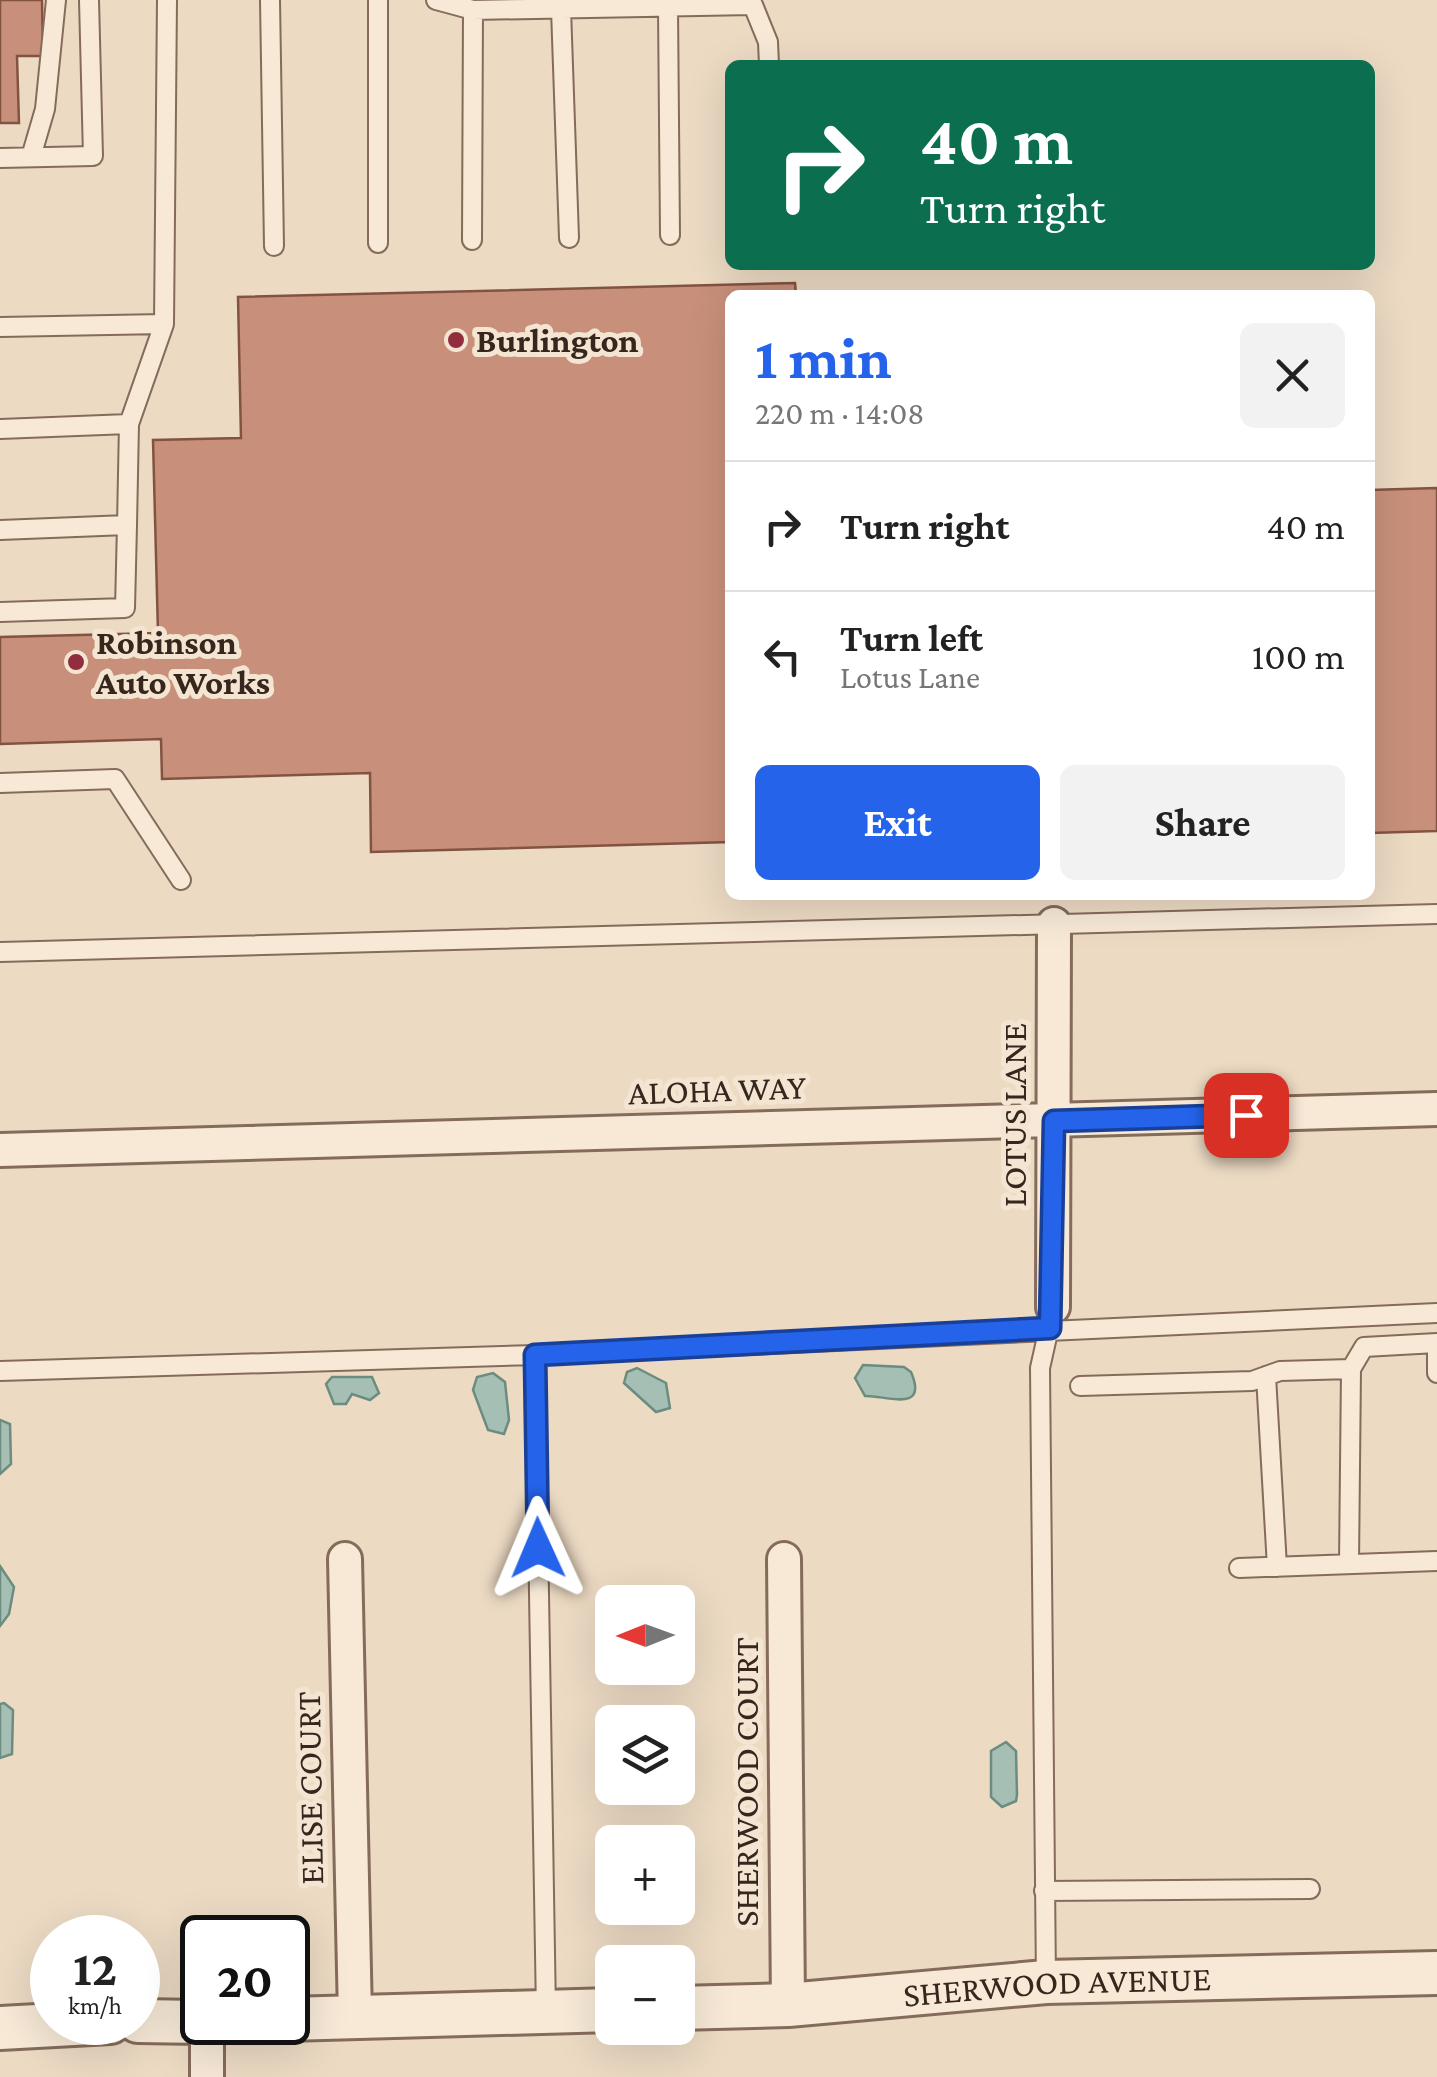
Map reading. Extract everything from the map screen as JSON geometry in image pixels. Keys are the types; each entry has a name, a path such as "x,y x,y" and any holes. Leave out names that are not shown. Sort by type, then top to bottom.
{"street":[{"name":"LOTUS LANE","path":"1051,1317 1054,924"},
{"name":"ALOHA WAY","path":"0,1150 1437,1109"},
{"name":"ELISE COURT","path":"346,1559 355,2016"},
{"name":"SHERWOOD COURT","path":"784,1559 788,2005"},
{"name":"SHERWOOD AVENUE","path":"695,2008 788,2005 1046,1982 1437,1973"},
{"path":"310,2018 595,2011"},
{"path":"0,2028 30,2026"},
{"path":"205,2045 207,2077"}],"lane":[{"path":"31,157 45,109 56,0"},
{"path":"0,158 93,156 88,0"},
{"path":"0,612 126,608 130,424 164,324 168,0"},
{"path":"270,0 274,246"},
{"path":"378,0 378,243"},
{"path":"436,0 472,10 753,4 768,42 769,60"},
{"path":"668,8 670,235"},
{"path":"562,9 569,238"},
{"path":"472,10 472,240"},
{"path":"0,327 164,324"},
{"path":"0,430 130,424"},
{"path":"0,530 127,525"},
{"path":"0,782 114,779 180,880"},
{"path":"0,952 1437,914"},
{"path":"0,1371 535,1355 1051,1317 1437,1313"},
{"path":"1046,1982 1040,1368 1051,1317"},
{"path":"1349,1564 1351,1369 1364,1347 1437,1343 1437,1372"},
{"path":"535,1355 546,2012"},
{"path":"1080,1386 1252,1381 1280,1371 1351,1369"},
{"path":"1266,1376 1277,1567"},
{"path":"1239,1568 1437,1561"},
{"path":"1044,1891 1310,1889"}],"shaded area":[{"path":"863,1365 904,1367 911,1372 914,1393 902,1399 865,1396 855,1378"},
{"path":"637,1368 666,1383 670,1408 656,1412 624,1383 627,1372"},
{"path":"493,1373 505,1382 509,1420 504,1434 488,1430 473,1390 477,1377"},
{"path":"332,1377 372,1377 379,1393 370,1400 352,1394 346,1404 334,1404 326,1384"},
{"path":"0,1420 10,1424 11,1464 0,1474"},
{"path":"0,1566 14,1587 9,1614 0,1626"},
{"path":"0,1704 13,1710 12,1754 0,1758"},
{"path":"1006,1742 1016,1751 1017,1795 1016,1801 1002,1807 991,1797 991,1751"}],"building":[{"path":"0,0 42,0 43,56 17,56 19,123 0,123"},
{"path":"795,283 796,290 725,290 725,842 371,852 370,773 162,779 161,739 0,744 0,637 158,633 153,440 241,438 238,297"},
{"path":"1437,488 1437,831 1375,833 1375,490"}],"place":[{"name":"Burlington","path":"456,340"},
{"name":"Robinson Auto Works","path":"76,662"}],"route":[{"path":"538,1548 535,1355 1050,1328 1054,1121 1246,1115"}]}
